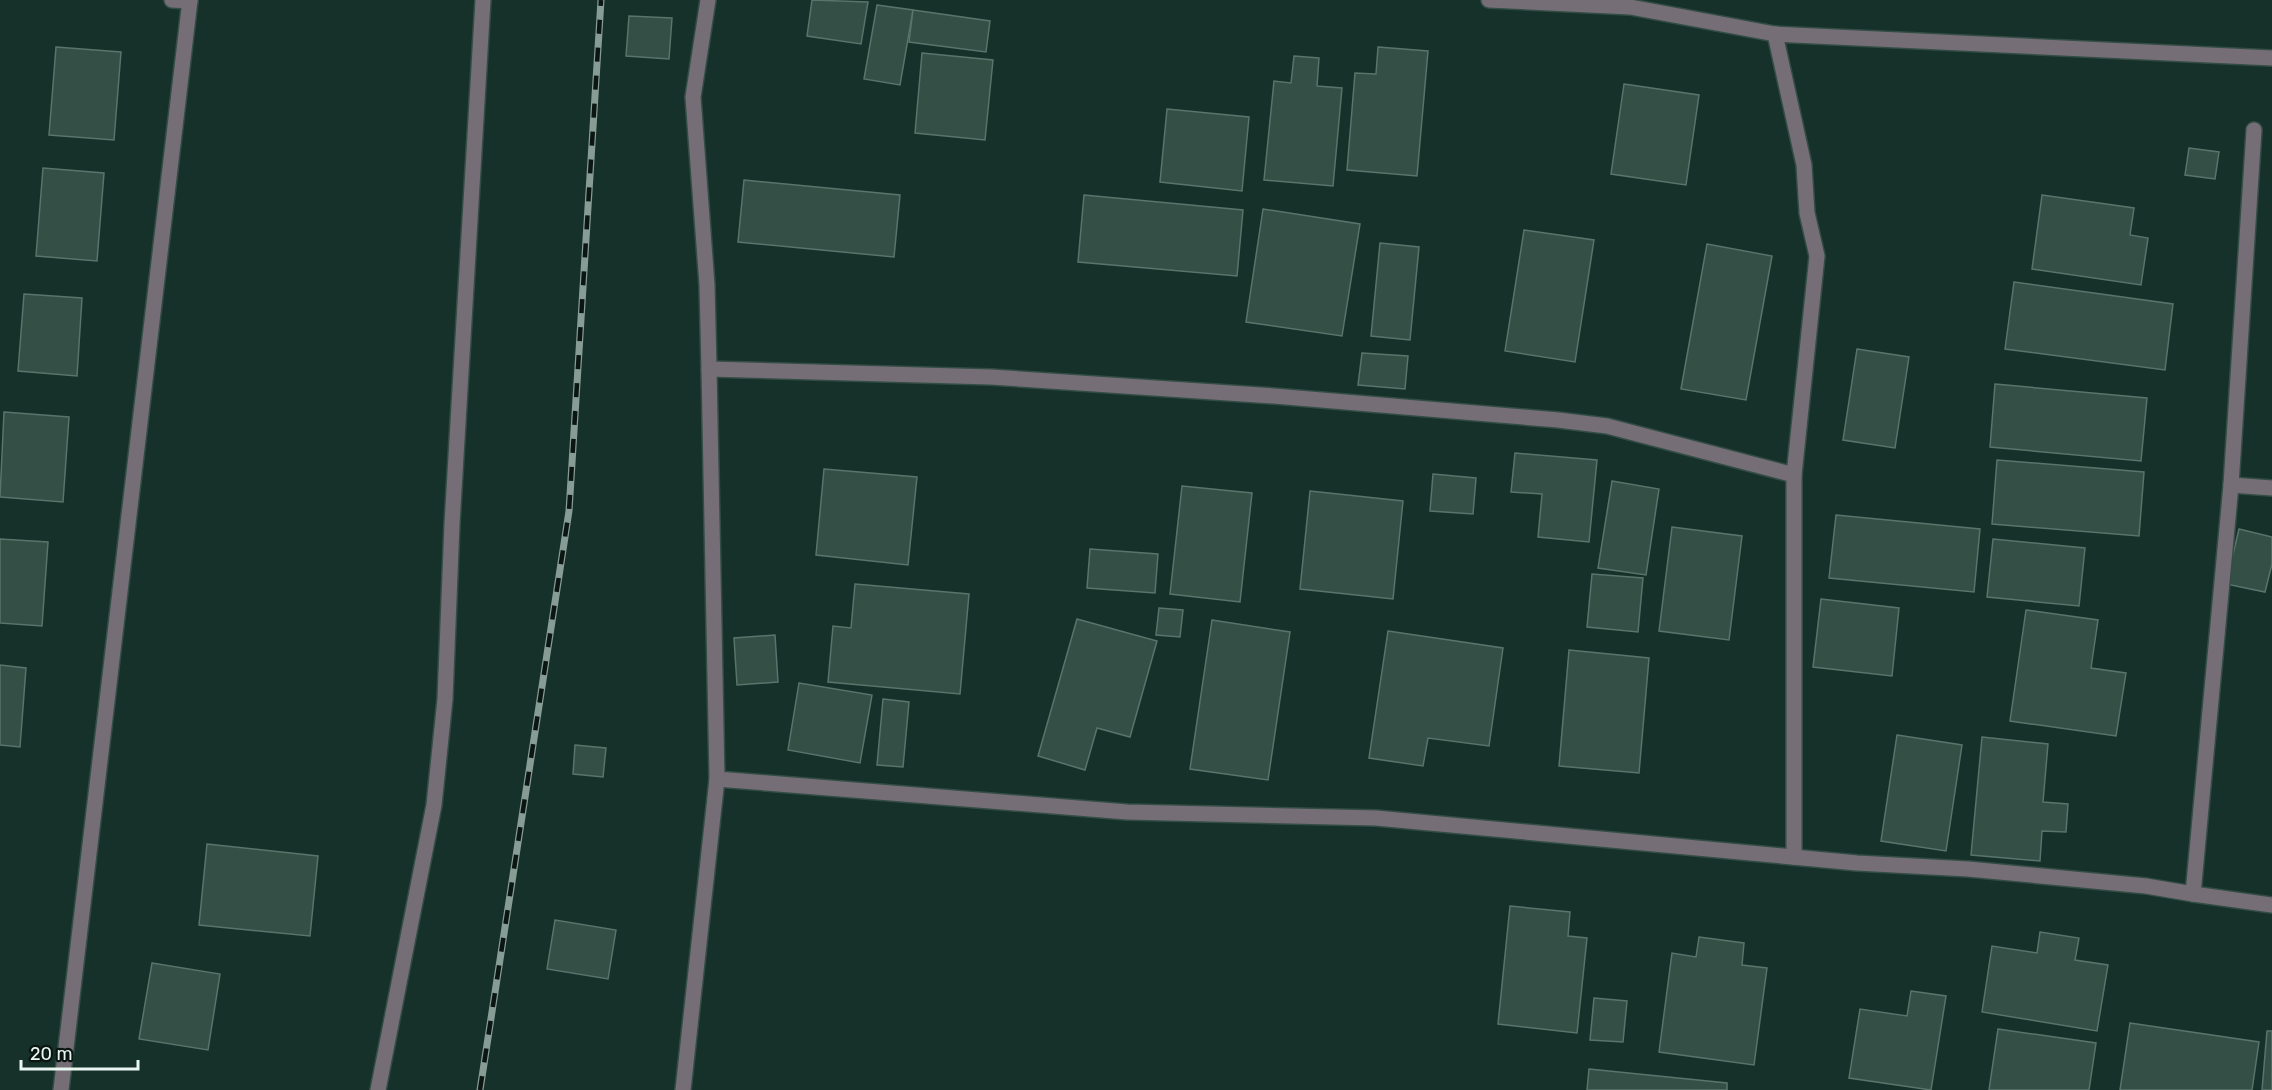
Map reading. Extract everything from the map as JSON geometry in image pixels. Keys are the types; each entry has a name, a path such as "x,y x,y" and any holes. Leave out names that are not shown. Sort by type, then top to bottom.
{"street":[{"path":"61,1090 190,0 172,0"},
{"path":"378,1090 434,805 445,699 452,524 483,0"},
{"path":"683,1090 717,779 707,285 693,97 708,0"},
{"path":"1489,0 1553,1 1630,7 1774,34 2272,58"},
{"path":"1774,34 1804,165 1807,213 1816,256 1794,475 1794,857"},
{"path":"2193,894 2231,485 2254,130"},
{"path":"709,369 991,377 1262,395 1558,420 1607,426 1794,475"},
{"path":"2231,485 2272,488"},
{"path":"717,779 1127,813 1376,818 1794,857 1978,870 2146,886 2272,905"}],"building":[{"path":"812,0 868,2 861,44 807,36"},
{"path":"877,5 913,10 900,85 864,79"},
{"path":"913,10 990,21 986,52 909,42"},
{"path":"629,16 672,18 669,59 626,56"},
{"path":"56,47 121,52 114,140 49,135"},
{"path":"1378,47 1428,51 1417,176 1347,170 1355,73 1376,74"},
{"path":"922,53 993,60 985,140 915,133"},
{"path":"1294,56 1319,58 1317,86 1342,88 1333,186 1264,180 1274,81 1291,83"},
{"path":"1624,84 1699,95 1686,185 1611,174"},
{"path":"1167,109 1249,117 1242,191 1160,182"},
{"path":"2189,148 2219,152 2215,179 2185,175"},
{"path":"43,168 104,173 97,261 36,256"},
{"path":"744,180 900,195 894,257 738,242"},
{"path":"1084,195 1243,210 1237,276 1078,262"},
{"path":"2042,195 2134,208 2130,235 2148,238 2141,285 2032,269"},
{"path":"1263,209 1360,224 1342,336 1246,322"},
{"path":"1524,230 1594,240 1575,362 1505,351"},
{"path":"1380,243 1419,247 1410,340 1371,336"},
{"path":"1707,244 1772,256 1746,400 1681,389"},
{"path":"2014,282 2173,304 2165,370 2005,349"},
{"path":"24,294 82,298 77,376 18,371"},
{"path":"1857,349 1909,357 1895,448 1843,440"},
{"path":"1362,353 1408,356 1405,389 1358,385"},
{"path":"1995,384 2147,398 2141,461 1990,447"},
{"path":"4,412 69,417 63,502 0,497"},
{"path":"1515,453 1597,460 1589,542 1538,537 1542,494 1511,492"},
{"path":"1997,460 2144,472 2139,536 1992,524"},
{"path":"824,469 917,477 908,565 816,555"},
{"path":"1433,474 1476,478 1473,514 1430,511"},
{"path":"1612,481 1659,489 1646,575 1598,568"},
{"path":"1182,486 1252,493 1240,602 1170,594"},
{"path":"1310,491 1403,501 1393,599 1300,589"},
{"path":"1836,515 1980,529 1974,592 1829,578"},
{"path":"1672,527 1742,536 1729,640 1659,631"},
{"path":"2239,529 2272,537 2272,564 2265,592 2226,584"},
{"path":"0,539 48,542 42,626 0,623"},
{"path":"1993,539 2085,548 2079,606 1987,597"},
{"path":"1090,549 1158,554 1155,593 1087,588"},
{"path":"1592,574 1643,578 1638,632 1587,627"},
{"path":"855,584 969,594 960,694 828,682 833,626 851,628"},
{"path":"1821,599 1899,608 1892,676 1813,667"},
{"path":"1159,608 1183,610 1180,637 1156,635"},
{"path":"2026,610 2098,620 2091,668 2126,673 2116,736 2010,721"},
{"path":"1077,619 1157,641 1130,737 1097,728 1085,770 1038,756"},
{"path":"1212,620 1290,632 1268,780 1190,769"},
{"path":"1388,631 1503,648 1489,746 1428,738 1423,766 1369,758"},
{"path":"775,635 778,682 737,685 734,638"},
{"path":"1569,650 1649,658 1639,773 1559,766"},
{"path":"0,665 26,668 20,747 0,745"},
{"path":"799,683 872,695 860,763 788,750"},
{"path":"883,699 909,702 903,767 877,765"},
{"path":"1897,735 1962,745 1946,851 1881,841"},
{"path":"1982,737 2048,744 2043,802 2068,804 2066,832 2042,831 2040,861 1971,855"},
{"path":"575,745 606,748 603,777 573,774"},
{"path":"207,844 318,856 310,936 199,925"},
{"path":"1510,906 1570,912 1568,936 1587,938 1577,1033 1498,1024"},
{"path":"555,920 616,930 608,979 547,969"},
{"path":"2040,932 2079,938 2075,960 2108,965 2097,1031 1982,1012 1992,946 2037,953"},
{"path":"1699,937 1744,943 1742,965 1767,968 1754,1065 1659,1052 1672,953 1696,957"},
{"path":"152,963 220,974 208,1050 139,1039"},
{"path":"1911,991 1946,996 1931,1090 1849,1078 1860,1009 1907,1016"},
{"path":"1594,998 1627,1001 1623,1042 1590,1040"},
{"path":"2130,1023 2259,1042 2252,1090 2120,1090"},
{"path":"1998,1029 2096,1043 2089,1090 1989,1090"},
{"path":"2267,1031 2272,1031 2272,1090 2262,1090"},
{"path":"1589,1069 1727,1083 1727,1090 1587,1090"}],"railway":[{"path":"480,1090 569,511 601,0"}]}
